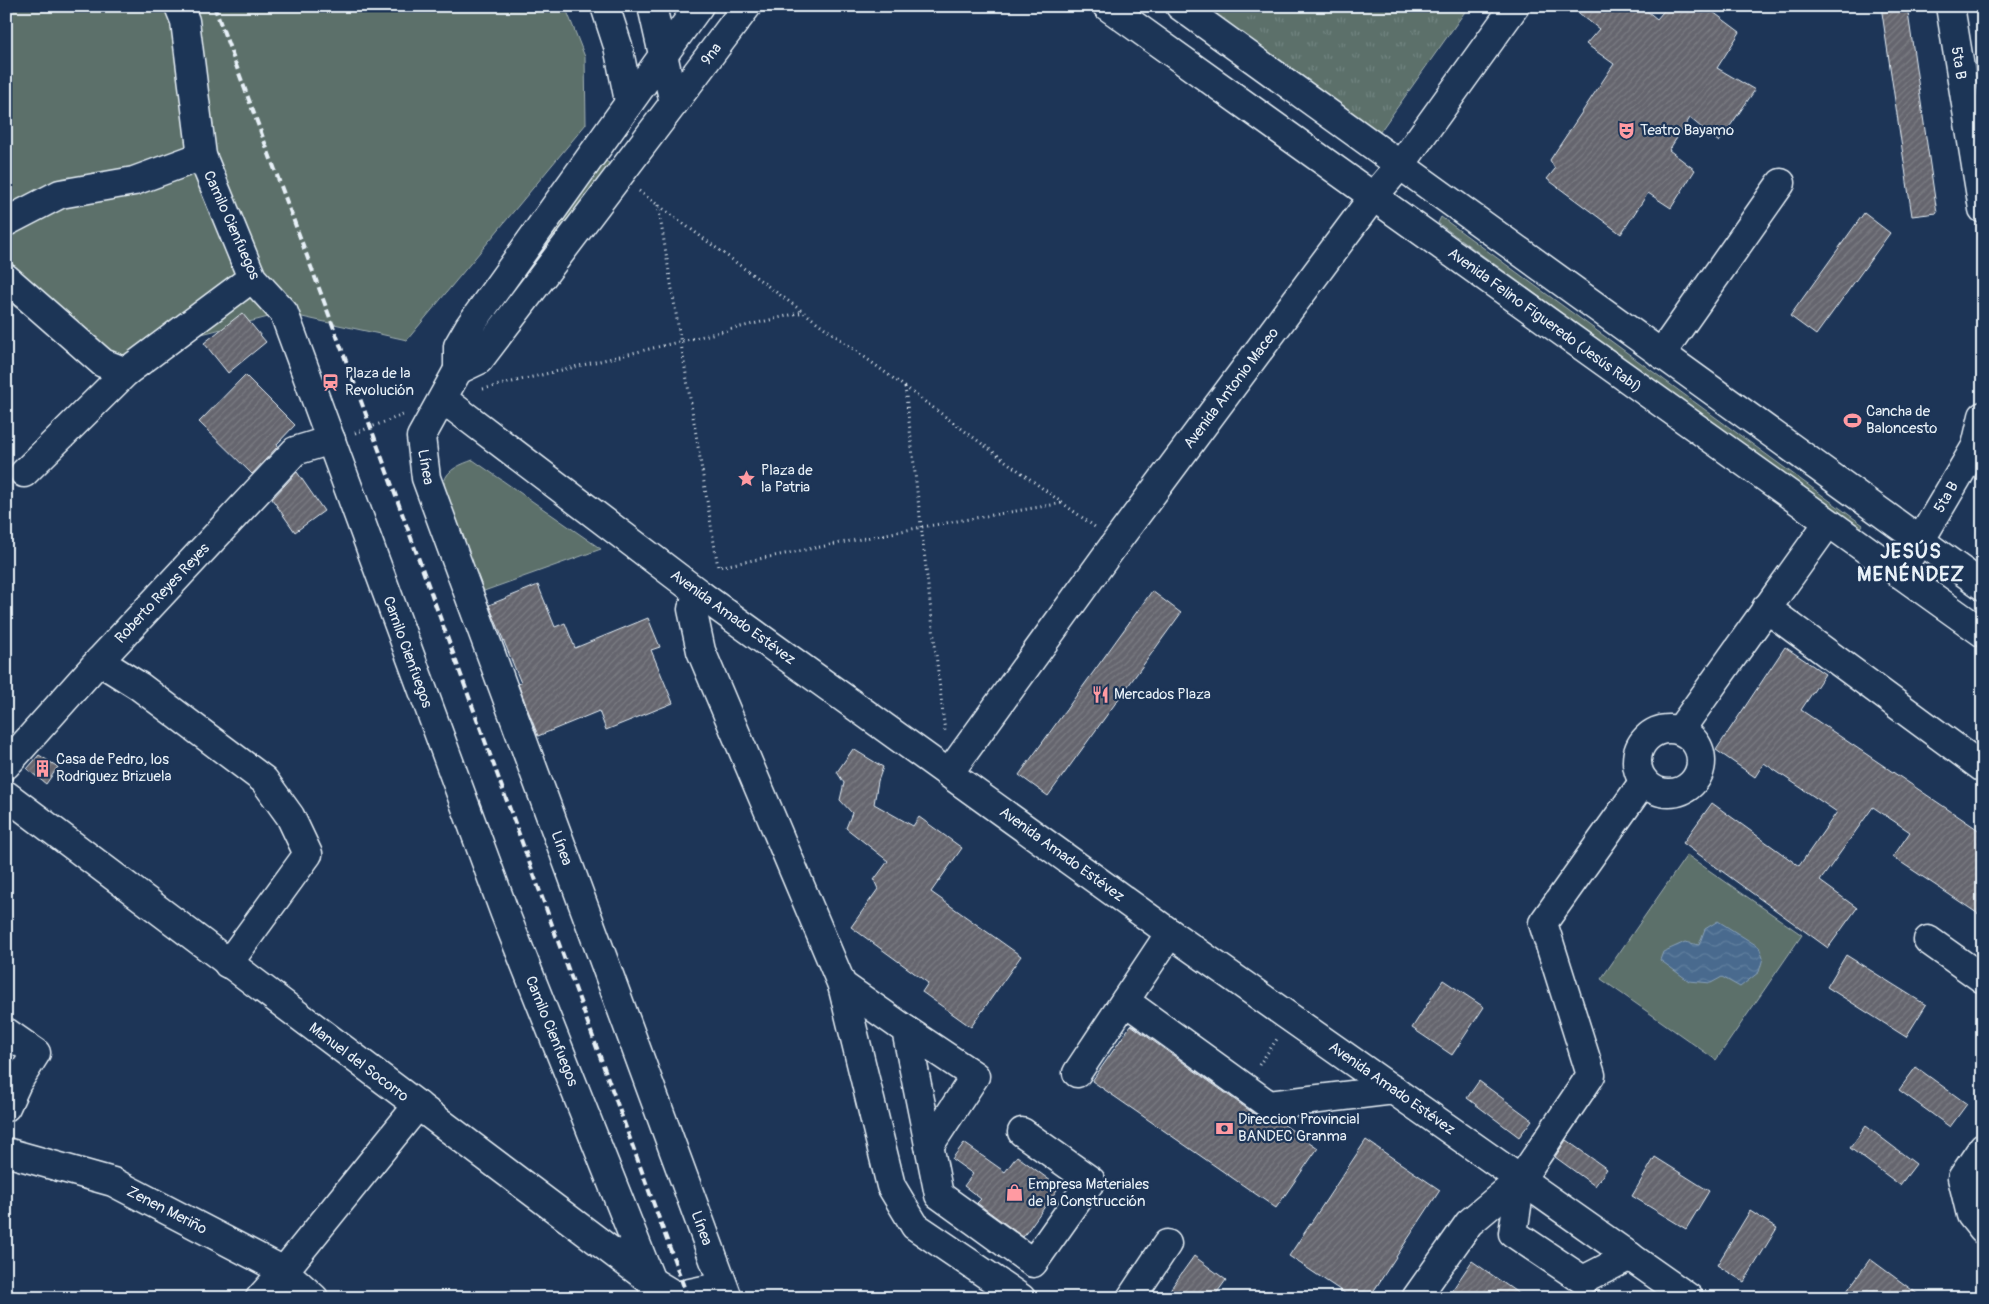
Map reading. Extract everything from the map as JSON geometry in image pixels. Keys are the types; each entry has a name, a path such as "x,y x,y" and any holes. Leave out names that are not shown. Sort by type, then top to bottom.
{"street":[{"name":"Camilo Cienfuegos","path":"179,6 185,21 202,156 252,278 284,313 504,911 664,1293"},
{"path":"605,6 618,46 630,101"},
{"path":"652,6 662,57 674,102"},
{"path":"458,370 458,346 469,327 699,6"},
{"name":"9na","path":"458,370 480,360 747,6"},
{"name":"Avenida Felino Figueredo (Jesús Rabí)","path":"1107,6 1983,633"},
{"path":"1180,6 1983,586"},
{"name":"Avenida Antonio Maceo","path":"949,772 1117,541 1374,197 1400,165 1516,6"},
{"name":"5ta B","path":"1950,6 1983,209"},
{"path":"6,222 60,194 134,181 202,156"},
{"path":"1661,354 1781,183"},
{"path":"6,278 103,363 126,372"},
{"path":"24,473 126,372 252,278"},
{"name":"Línea","path":"458,370 422,437 426,478 725,1292"},
{"name":"Avenida Amado Estévez","path":"443,399 701,595 1170,933 1521,1178 1689,1298"},
{"name":"5ta B","path":"1898,573 1920,541 1976,446 1983,416"},
{"name":"Roberto Reyes Reyes","path":"6,764 98,661 296,451 330,440"},
{"path":"1680,730 1828,523"},
{"path":"701,595 692,609 701,651 842,985 891,1186 915,1226 1021,1298"},
{"path":"1766,608 1983,768"},
{"path":"98,661 139,686 264,780 290,816 308,854 228,964"},
{"path":"1660,730 1680,730 1690,736 1697,744 1701,754 1702,765 1699,776 1692,785 1683,791 1673,794 1661,793 1652,789 1644,781 1639,772 1638,752 1643,742 1650,735 1660,730"},
{"path":"1416,1298 1469,1223 1521,1178 1591,1076 1543,924 1644,781"},
{"name":"Manuel del Socorro","path":"6,795 664,1293"},
{"path":"1077,1073 1170,933"},
{"path":"1928,940 1983,979"},
{"path":"842,985 975,1076 929,1146"},
{"path":"1125,1001 1269,1105 1394,1090"},
{"path":"906,1030 939,1195 1033,1263 1091,1181 1022,1132"},
{"path":"6,1032 36,1053 17,1083 6,1107"},
{"path":"260,1298 418,1105"},
{"path":"1983,1147 1962,1178 1971,1215 1983,1230"},
{"name":"Zenen Meriño","path":"6,1152 113,1182 284,1271 314,1298"},
{"path":"1521,1178 1513,1233 1584,1280 1630,1256"},
{"path":"1131,1298 1167,1244"},
{"path":"664,1293 725,1292"}],"path":[{"path":"636,189 1117,541"},
{"path":"658,205 718,566 922,527 1063,503"},
{"path":"330,440 371,428 443,399 803,312"},
{"path":"905,387 946,734"},
{"path":"1244,1086 1291,1018"}],"green space":[{"path":"6,6 565,6 585,57 586,124 407,340 284,313 190,337 108,376 6,300"},
{"path":"1196,6 1469,6 1377,136"},
{"path":"606,161 613,166 476,347 469,341"},
{"path":"1441,217 1863,525 1859,530 1438,223"},
{"path":"473,460 601,549 484,591 453,518 444,482 448,474 464,463"},
{"path":"1687,855 1802,935 1716,1060 1601,979"}],"water":[{"path":"1718,921 1759,947 1763,958 1759,972 1740,987 1722,977 1711,983 1689,981 1660,960 1663,952 1685,942 1699,945 1705,929"}],"building":[{"name":"Teatro Bayamo","path":"1570,6 1641,6 1657,19 1668,6 1705,6 1740,32 1717,68 1755,90 1719,142 1690,118 1669,150 1695,170 1671,208 1648,193 1621,234 1547,179 1555,169 1550,160 1614,64 1586,44 1599,29"},
{"path":"1881,6 1907,6 1937,213 1912,216"},
{"path":"1864,213 1890,233 1816,335 1790,316"},
{"path":"242,313 266,342 228,373 204,343"},
{"path":"245,375 295,425 252,474 199,422"},
{"path":"297,472 324,511 295,532 272,499"},
{"path":"538,585 555,627 565,623 575,648 648,618 660,647 651,650 673,703 606,730 599,711 538,736 518,684 521,683 489,605"},
{"name":"Mercados Plaza","path":"1152,591 1181,613 1048,796 1019,775"},
{"path":"1785,647 1825,674 1801,710 1983,833 1983,917 1893,857 1910,832 1873,807 1820,881 1857,908 1828,948 1683,843 1712,803 1799,866 1837,812 1764,763 1755,777 1716,750"},
{"path":"853,749 883,767 878,781 874,804 913,826 919,817 962,848 931,892 1021,956 971,1027 922,992 928,983 851,927 878,889 874,880 888,861 846,828 852,813 840,800 844,783 837,772"},
{"name":"Casa de Pedro, los Rodriguez Brizuela","path":"39,755 58,767 46,784 27,769"},
{"path":"1846,955 1926,1005 1906,1037 1827,987"},
{"path":"1443,980 1484,1007 1452,1055 1412,1028"},
{"name":"Direccion Provincial BANDEC Granma","path":"1131,1025 1260,1118 1277,1120 1318,1148 1276,1208 1092,1081"},
{"path":"1916,1067 1967,1104 1950,1127 1899,1090"},
{"path":"1479,1081 1532,1120 1519,1137 1467,1098"},
{"path":"1866,1126 1916,1164 1900,1185 1850,1148"},
{"path":"1366,1140 1440,1190 1369,1298 1352,1298 1289,1256"},
{"path":"1566,1140 1607,1169 1595,1186 1555,1157"},
{"name":"Empresa Materiales de la Construcción","path":"964,1143 1005,1172 1017,1156 1059,1187 1023,1237 977,1203 981,1199 964,1186 973,1174 952,1159"},
{"path":"1655,1157 1709,1191 1686,1229 1632,1196"},
{"path":"1750,1211 1777,1228 1744,1282 1717,1265"},
{"path":"1194,1256 1226,1280 1213,1298 1164,1298"},
{"path":"1870,1259 1923,1298 1842,1298"},
{"path":"1472,1261 1525,1298 1447,1298"}],"railway":[{"path":"214,6 371,428 688,1298"}],"place":[{"name":"Teatro Bayamo","path":"1626,130"},
{"name":"Plaza de la Revolución","path":"331,382"},
{"name":"Cancha de Baloncesto","path":"1852,420"},
{"name":"Plaza de la Patria","path":"747,479"},
{"name":"Mercados Plaza","path":"1100,694"},
{"name":"Casa de Pedro, los Rodriguez Brizuela","path":"42,768"},
{"name":"Direccion Provincial BANDEC Granma","path":"1224,1128"},
{"name":"Empresa Materiales de la Construcción","path":"1014,1193"}],"district":[{"name":"JESÚS MENÉNDEZ","path":"1911,562"}]}
